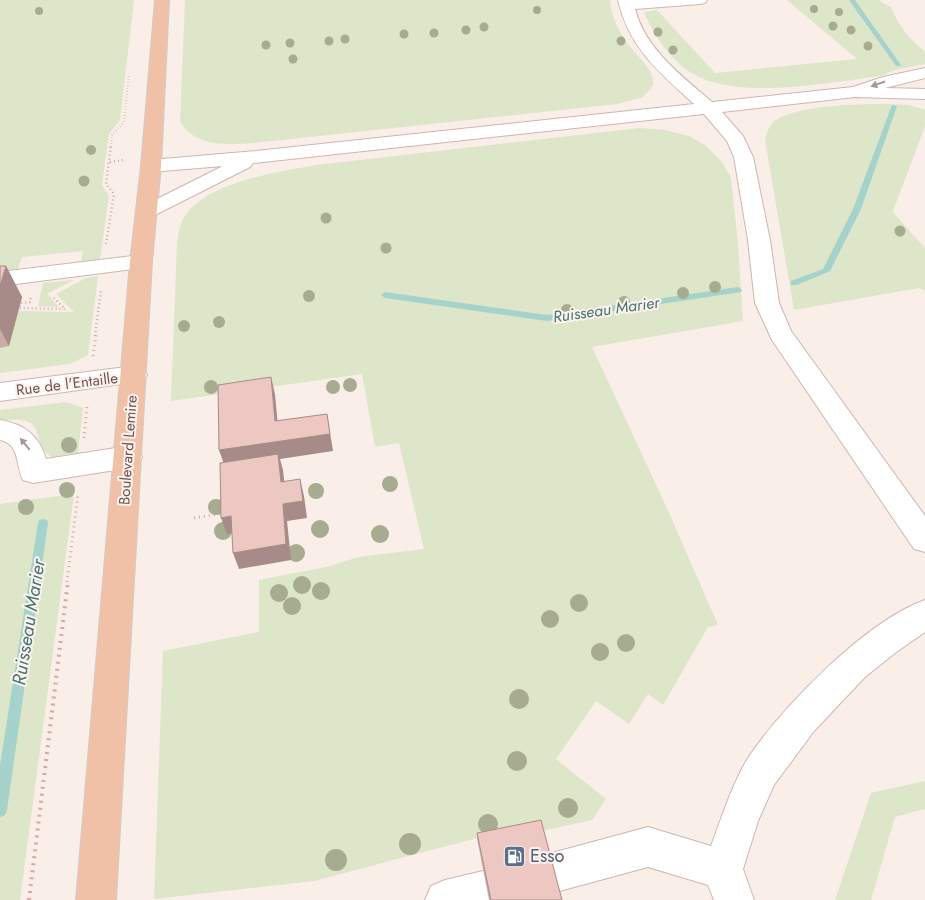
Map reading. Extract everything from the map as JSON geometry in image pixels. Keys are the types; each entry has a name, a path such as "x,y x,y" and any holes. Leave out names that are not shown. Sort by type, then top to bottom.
{"main road":[{"name":"Boulevard Lemire","path":"96,900 134,376 140,262 151,166 162,0"}],"street":[{"path":"700,0 626,2 635,29 653,54 675,78 709,107 736,140 742,152 760,248 767,303 774,320 781,334 925,540"},
{"path":"854,92 889,81 925,73"},
{"path":"151,166 256,157 854,92 925,94"},
{"path":"146,212 256,157"},
{"path":"0,279 140,262"},
{"name":"Rue de l'Entaille","path":"0,392 134,376"},
{"path":"0,430 19,437 29,446 33,459 33,472 128,458"},
{"path":"552,873 648,847 729,884 740,818 761,772 802,719 853,666 883,642 925,614"},
{"path":"445,900 487,890"}],"path":[{"path":"105,250 114,194 106,184 112,135 124,122 130,67"},
{"path":"110,162 124,160"},
{"path":"93,352 101,286"},
{"path":"30,302 20,303 19,308 65,309 50,295 58,291"},
{"path":"83,444 86,410"},
{"path":"29,900 78,492"},
{"path":"194,518 227,512"}],"green space":[{"path":"0,0 134,0 120,120 109,134 102,185 109,196 100,260 81,261 83,251 22,257 18,269 0,271"},
{"path":"185,0 610,0 613,18 618,28 628,44 645,64 651,74 653,86 643,97 618,104 253,143 222,144 202,140 194,136 180,121"},
{"path":"787,0 880,0 891,7 905,32 925,52 925,64 895,70 881,76 784,88 733,86 710,81 683,67 663,45 652,29 644,12 657,10 715,73 857,59"},
{"path":"909,105 925,110 925,126 893,211 925,248 925,291 919,288 794,310 765,140 769,129 776,120 799,111 829,106"},
{"path":"640,128 666,130 689,136 705,145 722,162 731,178 738,243 743,321 592,347 666,506 718,625 708,627 663,705 648,694 629,724 596,701 556,759 606,799 592,820 541,831 477,838 314,881 154,899 163,651 259,632 259,580 331,566 358,557 424,549 399,443 375,447 362,374 171,401 177,245 183,219 193,206 207,196 243,181 282,171 316,165"},
{"path":"98,276 88,355 70,364 0,373 0,348 9,346 18,311 74,312 56,294 86,278"},
{"path":"74,280 47,294 59,307 38,306 43,283"},
{"path":"66,402 83,408 78,453 52,457 45,451 33,425 27,421 0,421 0,410"},
{"path":"74,494 20,900 0,900 0,504"},
{"path":"925,781 925,809 895,817 871,900 835,900 871,793"}],"building":[{"path":"0,266 6,266 0,286"},
{"path":"271,377 275,421 327,414 330,434 219,450 218,385"},
{"path":"278,454 281,482 300,479 303,501 283,504 286,544 233,553 231,516 221,518 220,463"},
{"name":"Esso","path":"541,820 562,900 491,900 477,833"}],"waterway":[{"name":"Ruisseau Marier","path":"852,0 898,65"},
{"name":"Ruisseau Marier","path":"794,283 826,271 857,209 894,106"},
{"name":"Ruisseau Marier","path":"385,295 547,318 738,290"},
{"name":"Ruisseau Marier","path":"0,810 43,523"}],"place":[{"name":"Esso","path":"514,856"}]}
